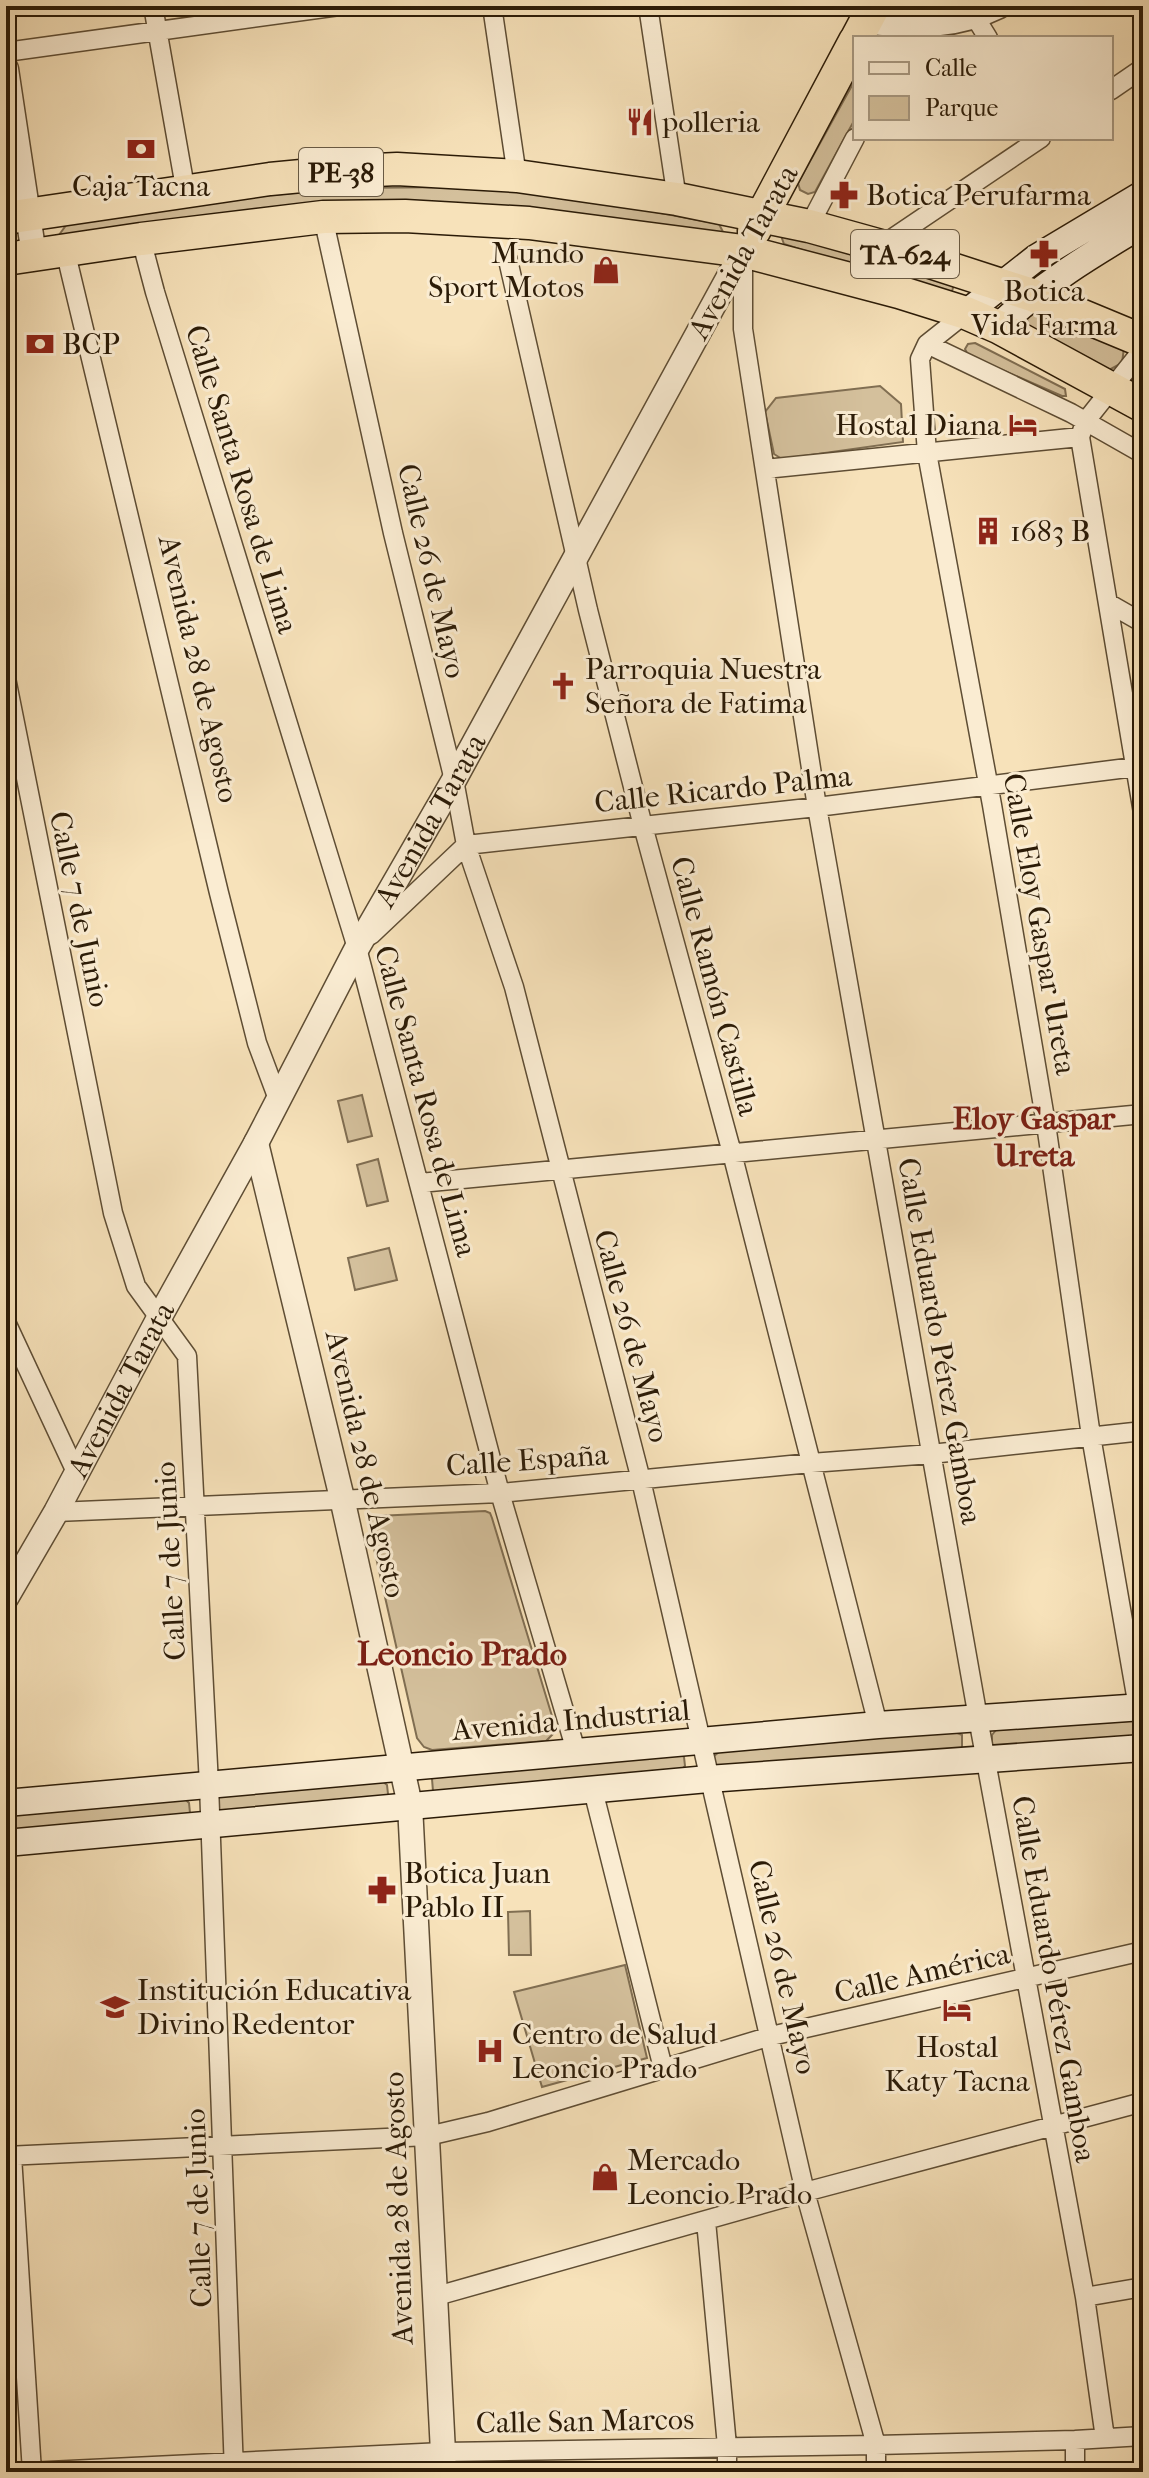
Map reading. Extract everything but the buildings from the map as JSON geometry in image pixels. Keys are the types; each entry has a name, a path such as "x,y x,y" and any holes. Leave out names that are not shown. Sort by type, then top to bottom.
{"highway":[{"name":"Avenida Tarata","path":"743,251 853,46"},
{"name":"PE-38","path":"17,216 270,179 397,169 517,176 763,215"},
{"name":"TA-624","path":"763,215 881,246 1000,284 1143,341"},
{"name":"PE-38","path":"20,257 323,217 405,216 529,223 743,251"},
{"name":"TA-624","path":"743,251 841,275 966,313 998,327 1143,406"}],"main road":[{"path":"966,313 1036,258 1143,194"},
{"path":"998,327 1032,295 1063,272 1143,224"},
{"name":"Avenida Industrial","path":"6,1803 700,1740 1140,1707"},
{"path":"6,1843 708,1779 1143,1748"}],"street":[{"path":"153,6 186,193"},
{"path":"6,52 339,6"},
{"path":"492,6 517,176"},
{"path":"648,6 677,199"},
{"path":"863,27 918,23 982,28 999,6"},
{"path":"1113,89 1143,68"},
{"path":"6,69 20,257"},
{"name":"Avenida Tarata","path":"809,226 854,140"},
{"path":"881,246 1038,140"},
{"name":"Calle 26 de Mayo","path":"323,217 393,533 454,780 466,845 514,987 641,1480 805,2192 876,2445 876,2472"},
{"name":"Calle Santa Rosa de Lima","path":"141,239 357,948 500,1493 576,1751"},
{"name":"Avenida 28 de Agosto","path":"65,250 219,893 257,1043 278,1099"},
{"name":"Avenida Tarata","path":"6,1598 56,1512 256,1143 357,948 454,780 743,251"},
{"name":"Calle Eduardo Pérez Gamboa","path":"743,251 743,329 817,807 978,1718 1085,2297 1105,2438"},
{"name":"Calle Ramón Castilla","path":"508,260 576,558 643,826 732,1153 878,1725"},
{"path":"966,313 927,344 1071,413 1082,430 1108,603 1137,758 1143,813"},
{"name":"Calle Eloy Gaspar Ureta","path":"927,344 920,359 927,453 989,785 1046,1124 1091,1436 1140,1707"},
{"path":"1082,430 1143,349"},
{"path":"765,469 927,453 1082,430 1143,454"},
{"path":"1108,603 1143,623"},
{"name":"Calle 7 de Junio","path":"6,678 113,1213 136,1286 187,1356 209,1785 234,2467"},
{"name":"Calle Ricardo Palma","path":"466,845 989,785 1137,758"},
{"path":"6,786 25,779"},
{"path":"357,948 466,845"},
{"path":"420,1183 1143,1114"},
{"name":"Avenida 28 de Agosto","path":"256,1143 342,1498 410,1805 443,2462"},
{"path":"6,1322 76,1472"},
{"name":"Calle España","path":"56,1512 500,1493 931,1454 1143,1431"},
{"path":"593,1790 663,2068"},
{"name":"Calle América","path":"9,2156 428,2136 488,2122 771,2036 1143,1951"},
{"path":"433,2297 805,2192 1143,2102"},
{"path":"9,2156 31,2472"},
{"path":"706,2221 727,2472"},
{"path":"1085,2297 1143,2287"},
{"name":"Calle San Marcos","path":"31,2472 443,2462 727,2446 876,2445 1143,2436"},
{"path":"1075,2440 1075,2472"}],"green space":[{"path":"853,84 853,123 815,192 808,194 800,190 798,183"},
{"path":"459,187 565,195 719,224 724,234 562,213 67,241 59,235 67,224 250,197 347,188"},
{"path":"783,230 954,285 952,291 946,296 784,244 780,233"},
{"path":"1034,307 1124,348 1122,363 1109,370 1029,328 1027,319"},
{"path":"975,343 1065,389 1066,396 968,355 965,349 968,344"},
{"path":"880,386 901,404 903,442 782,459 774,454 765,412 776,398"},
{"path":"362,1095 372,1136 348,1142 338,1101"},
{"path":"378,1159 388,1201 367,1206 357,1165"},
{"path":"389,1248 397,1280 355,1290 348,1258"},
{"name":"Leoncio Prado","path":"485,1511 492,1518 555,1726 553,1734 546,1741 432,1750 424,1747 417,1738 368,1522 376,1516"},
{"path":"1143,1720 1143,1737 992,1747 992,1735 996,1730"},
{"path":"955,1732 962,1735 962,1747 957,1751 715,1766 714,1756 723,1749"},
{"path":"679,1753 684,1757 685,1766 679,1772 439,1794 433,1791 432,1779 438,1774"},
{"path":"381,1780 387,1785 388,1794 384,1799 222,1815 216,1810 215,1799 220,1794"},
{"path":"184,1798 189,1803 190,1813 185,1818 6,1834 6,1815"},
{"path":"530,1911 531,1955 509,1955 508,1912"},
{"path":"625,1965 647,2058 542,2087 514,1992"}],"place":[{"name":"polleria","path":"640,122"},
{"name":"Caja Tacna","path":"141,149"},
{"name":"Botica Perufarma","path":"844,195"},
{"name":"Botica Vida Farma","path":"1044,254"},
{"name":"Mundo Sport Motos","path":"606,270"},
{"name":"BCP","path":"40,344"},
{"name":"Hostal Diana","path":"1023,425"},
{"name":"1683 B","path":"988,531"},
{"name":"Parroquia Nuestra Señora de Fatima","path":"563,686"},
{"name":"Botica Juan Pablo II","path":"382,1890"},
{"name":"Institución Educativa Divino Redentor","path":"115,2007"},
{"name":"Hostal Katy Tacna","path":"957,2010"},
{"name":"Centro de Salud Leoncio Prado","path":"490,2051"},
{"name":"Mercado Leoncio Prado","path":"605,2177"}],"district":[{"name":"Eloy Gaspar Ureta","path":"1034,1136"},
{"name":"Leoncio Prado","path":"462,1653"}]}
